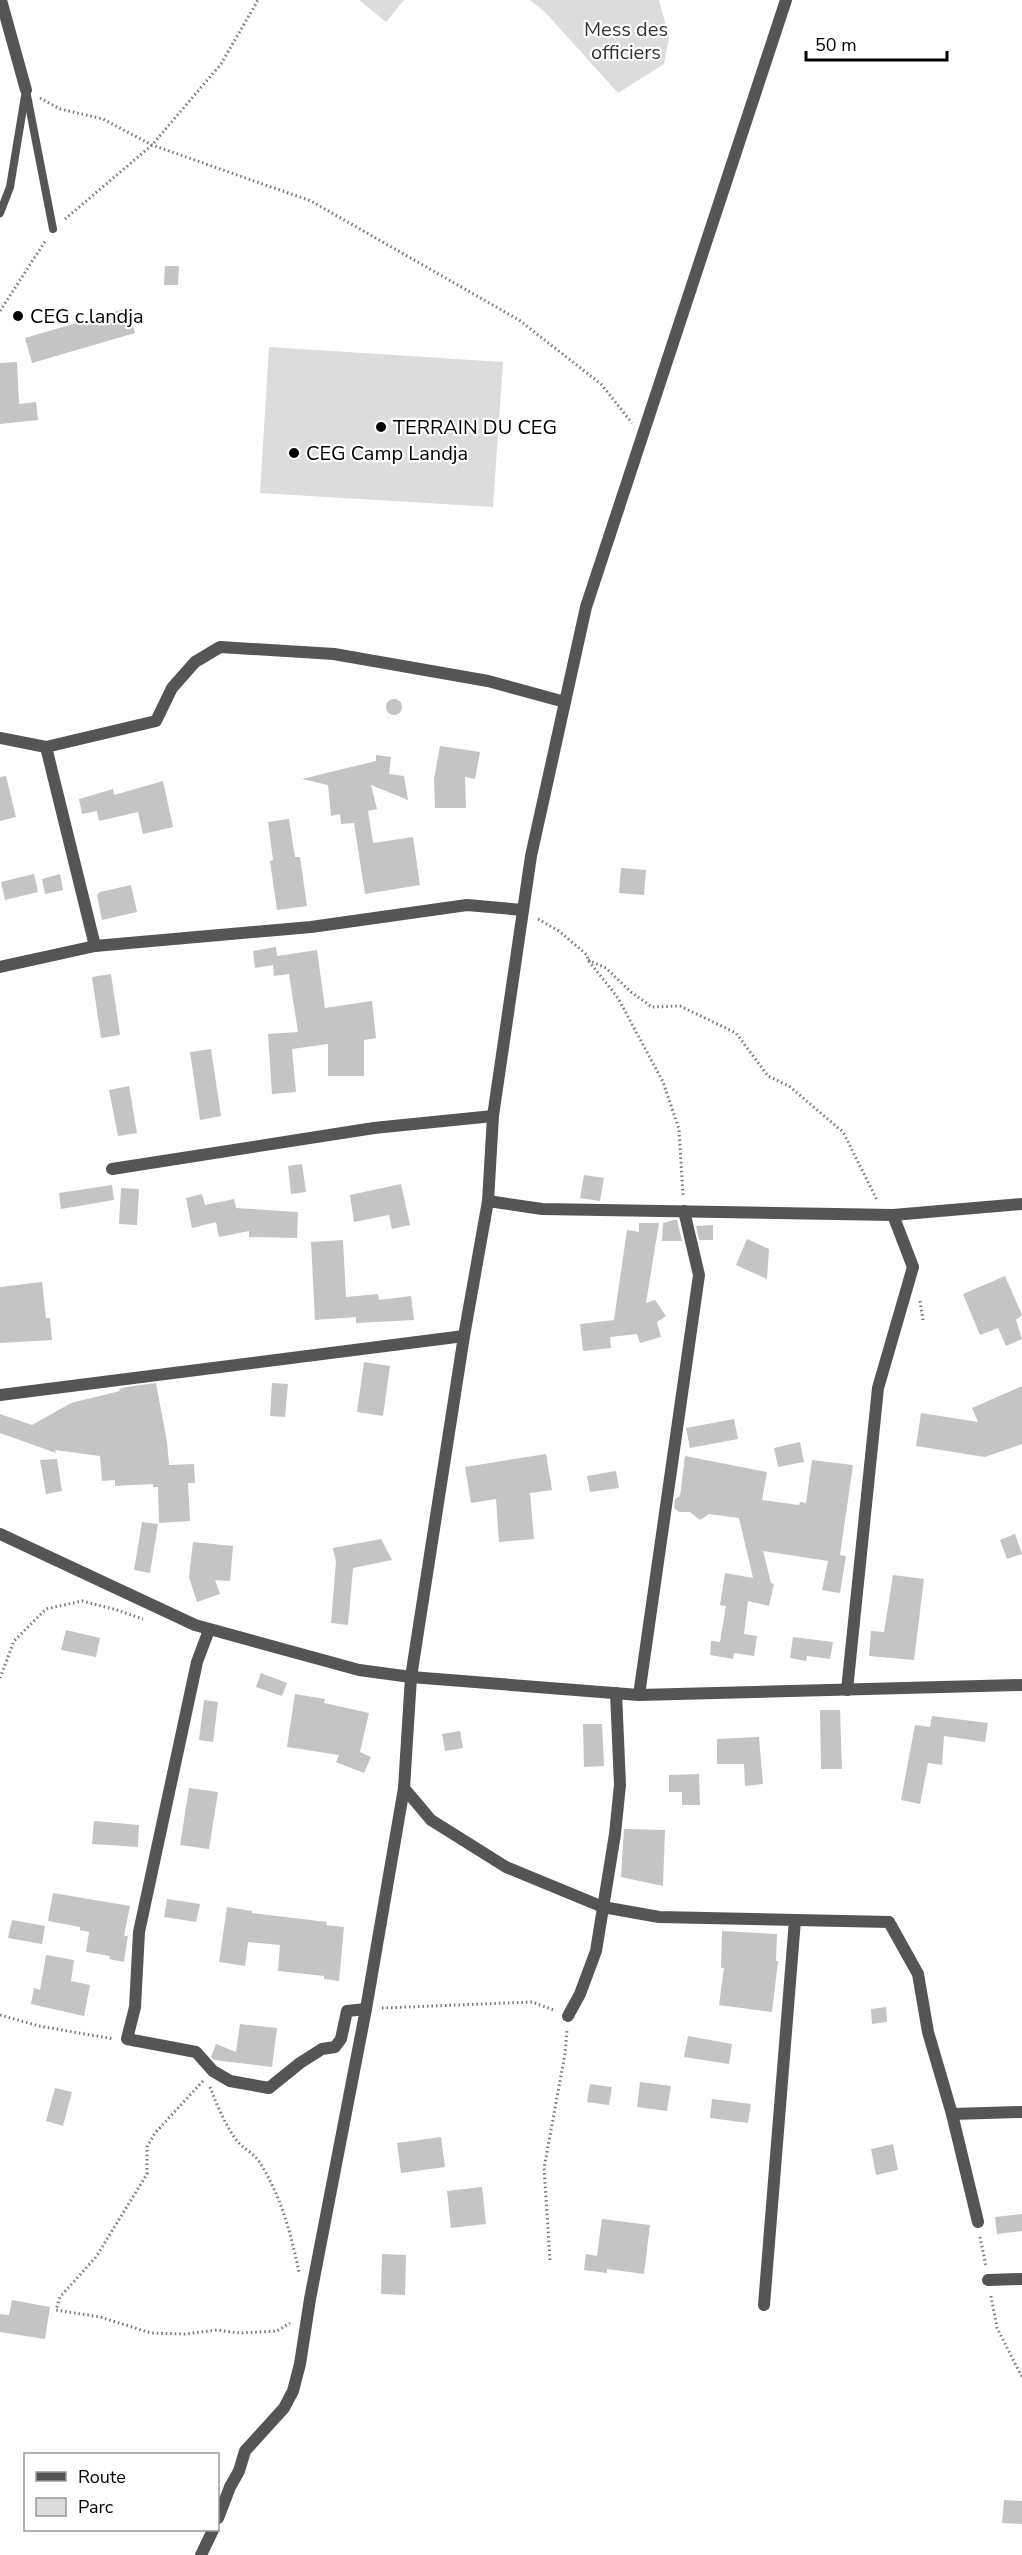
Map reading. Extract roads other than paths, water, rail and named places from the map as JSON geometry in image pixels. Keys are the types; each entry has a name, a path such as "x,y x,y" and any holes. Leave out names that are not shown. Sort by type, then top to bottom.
{"street":[{"path":"1,0 26,90"},
{"path":"219,2515 239,2471 245,2451 284,2408 293,2391 300,2364 310,2299 366,2009 404,1788 411,1677 464,1336 488,1201 493,1116 531,856 586,607 786,0"},
{"path":"0,738 46,747 156,721 172,688 195,662 220,647 334,654 488,681 565,702"},
{"path":"46,747 95,946"},
{"path":"0,967 95,946 311,927 467,905 523,910"},
{"path":"112,1169 374,1128 493,1116"},
{"path":"488,1201 542,1209 888,1214 1022,1204"},
{"path":"639,1695 699,1275 684,1212"},
{"path":"848,1690 878,1388 913,1267 888,1214"},
{"path":"0,1395 464,1336"},
{"path":"0,1534 208,1630 359,1670 411,1677 639,1695 1022,1685"},
{"path":"208,1630 197,1662 139,1932 135,2007 127,2039 196,2052 213,2071 230,2081 269,2088 322,2049 335,2047 341,2039 347,2011 366,2009"},
{"path":"568,2016 580,1994 596,1951 603,1907 620,1785 616,1693"},
{"path":"404,1788 431,1820 506,1867 603,1907 659,1917 889,1922 918,1974 928,2032 952,2114 978,2222"},
{"path":"764,2305 795,1920"},
{"path":"952,2114 1022,2112"},
{"path":"988,2280 1022,2279"},
{"path":"201,2555 212,2531"}],"lane":[{"path":"0,213 10,187 26,90"},
{"path":"26,90 53,229"}],"place":[{"name":"CEG c.landja","path":"18,316"},
{"name":"TERRAIN DU CEG","path":"381,427"},
{"name":"CEG Camp Landja","path":"294,453"}],"park label":[{"name":"Mess des officiers","path":"626,40"}]}
